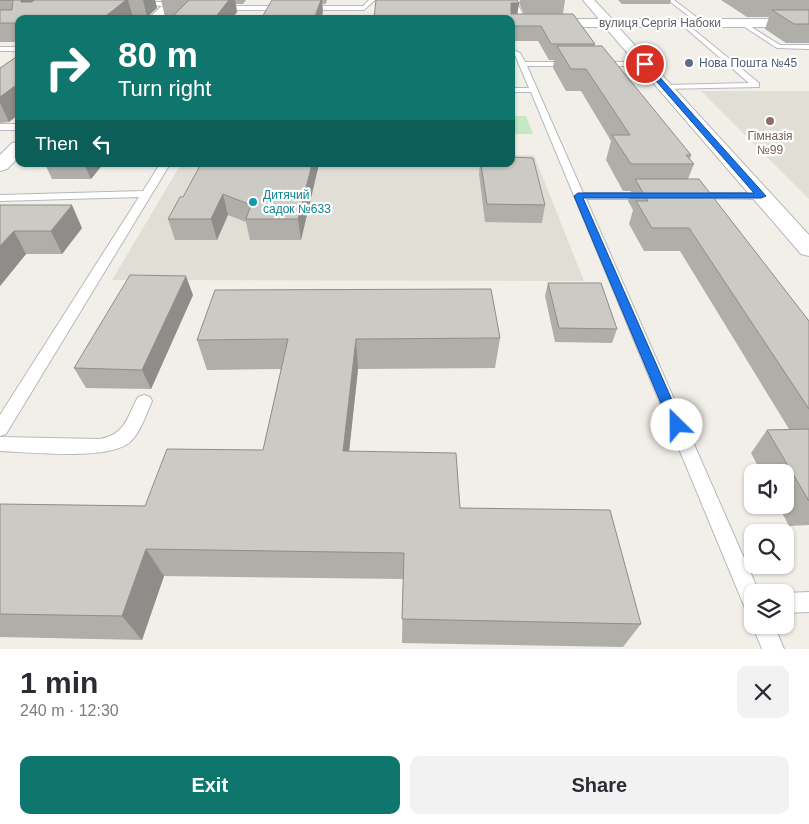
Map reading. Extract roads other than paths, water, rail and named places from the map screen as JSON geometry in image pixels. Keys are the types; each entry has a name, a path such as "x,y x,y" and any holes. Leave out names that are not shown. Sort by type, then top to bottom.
{"street":[{"path":"588,0 809,249"},
{"path":"159,15 171,5"},
{"name":"вулиця Сергія Набоки","path":"515,23 809,23"},
{"path":"0,165 15,151"}],"lane":[{"path":"222,8 229,0"},
{"path":"214,8 364,8 372,0"},
{"path":"513,0 525,23"},
{"path":"671,0 701,23"},
{"path":"133,4 171,5"},
{"path":"665,87 756,85 683,23"},
{"path":"742,23 779,47 809,47"},
{"path":"0,49 15,49"},
{"path":"515,53 518,54 523,64 745,584"},
{"path":"523,64 578,64"},
{"path":"587,64 645,64"},
{"path":"515,90 534,90"},
{"path":"0,127 15,127"},
{"path":"0,429 163,167"},
{"path":"0,198 146,194"},
{"path":"578,196 654,196"},
{"path":"682,196 761,196"},
{"path":"0,444 100,446 114,444 125,438 144,401"},
{"path":"794,603 809,602"},
{"path":"767,634 774,649"}],"place":[{"name":"Нова Пошта №45","path":"689,63"},
{"name":"Гімназія №99","path":"770,121"},
{"name":"Дитячий садок №633","path":"253,202"}]}
